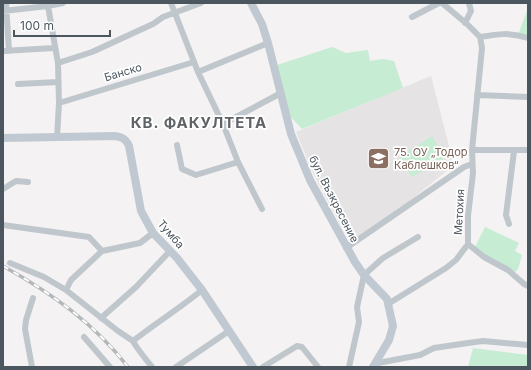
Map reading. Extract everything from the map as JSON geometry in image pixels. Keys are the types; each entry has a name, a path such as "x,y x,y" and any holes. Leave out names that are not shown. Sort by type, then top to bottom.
{"street":[{"path":"6,3 6,51 54,48"},
{"path":"5,10 63,3"},
{"path":"171,3 198,72 223,124 238,162 262,209"},
{"path":"58,63 92,52 153,24 163,17 201,3"},
{"name":"бул. Възкресение","path":"251,3 262,24 292,134 300,158 310,180 346,248 364,276 387,298 388,304"},
{"path":"412,17 440,3 465,22 480,37 503,33 528,38"},
{"path":"465,22 471,11 469,3"},
{"path":"3,138 57,138 59,103 58,63 54,48 48,6"},
{"name":"Метохия","path":"388,304 446,268 456,260 468,244 468,216 473,173 472,150 482,48 480,37"},
{"path":"198,72 268,43"},
{"name":"Банско","path":"59,103 194,62"},
{"path":"18,84 58,82"},
{"path":"223,124 281,93"},
{"path":"477,95 528,97"},
{"name":"Тумба","path":"57,138 114,136 121,137 126,141 129,146 140,211 153,233 202,290 253,367"},
{"path":"176,145 182,168 196,175 238,162"},
{"path":"472,150 528,150"},
{"path":"509,224 506,215 514,150"},
{"path":"346,248 464,167 472,164"},
{"path":"3,189 16,181 28,182"},
{"path":"3,224 89,237 102,251"},
{"path":"66,290 71,280 102,251 140,244 153,233"},
{"path":"349,367 359,322 357,307 364,276 383,258 418,237"},
{"path":"468,244 484,257 508,270 528,286"},
{"path":"101,318 136,287 170,251"},
{"path":"10,263 44,277 66,290 118,332 134,341 134,345 152,367"},
{"path":"134,341 202,290"},
{"path":"32,367 25,329 26,320 33,298"},
{"path":"377,365 389,340 392,326 388,304"},
{"path":"176,367 229,331"},
{"path":"84,337 110,367"},
{"path":"377,365 420,355 434,348 483,341 528,345"},
{"path":"263,367 297,346 302,347 318,367"}],"shaded area":[{"name":"75. ОУ „Тодор Каблешков“","path":"431,76 454,165 402,207 350,243 314,175 296,132"}],"green space":[{"path":"528,8 528,38 518,35"},
{"path":"332,47 346,53 368,50 370,61 383,59 394,61 403,88 302,129 286,112 274,66"},
{"path":"432,136 445,157 412,177 399,157"},
{"path":"485,227 519,243 515,251 522,255 518,269 513,274 474,249"},
{"path":"473,348 528,355 528,367 468,367"}],"railway":[{"path":"3,266 21,276 71,310 101,336 128,367"}],"place":[{"name":"75. ОУ „Тодор Каблешков“","path":"379,158"}],"district":[{"name":"КВ. ФАКУЛТЕТА","path":"199,123"}]}
